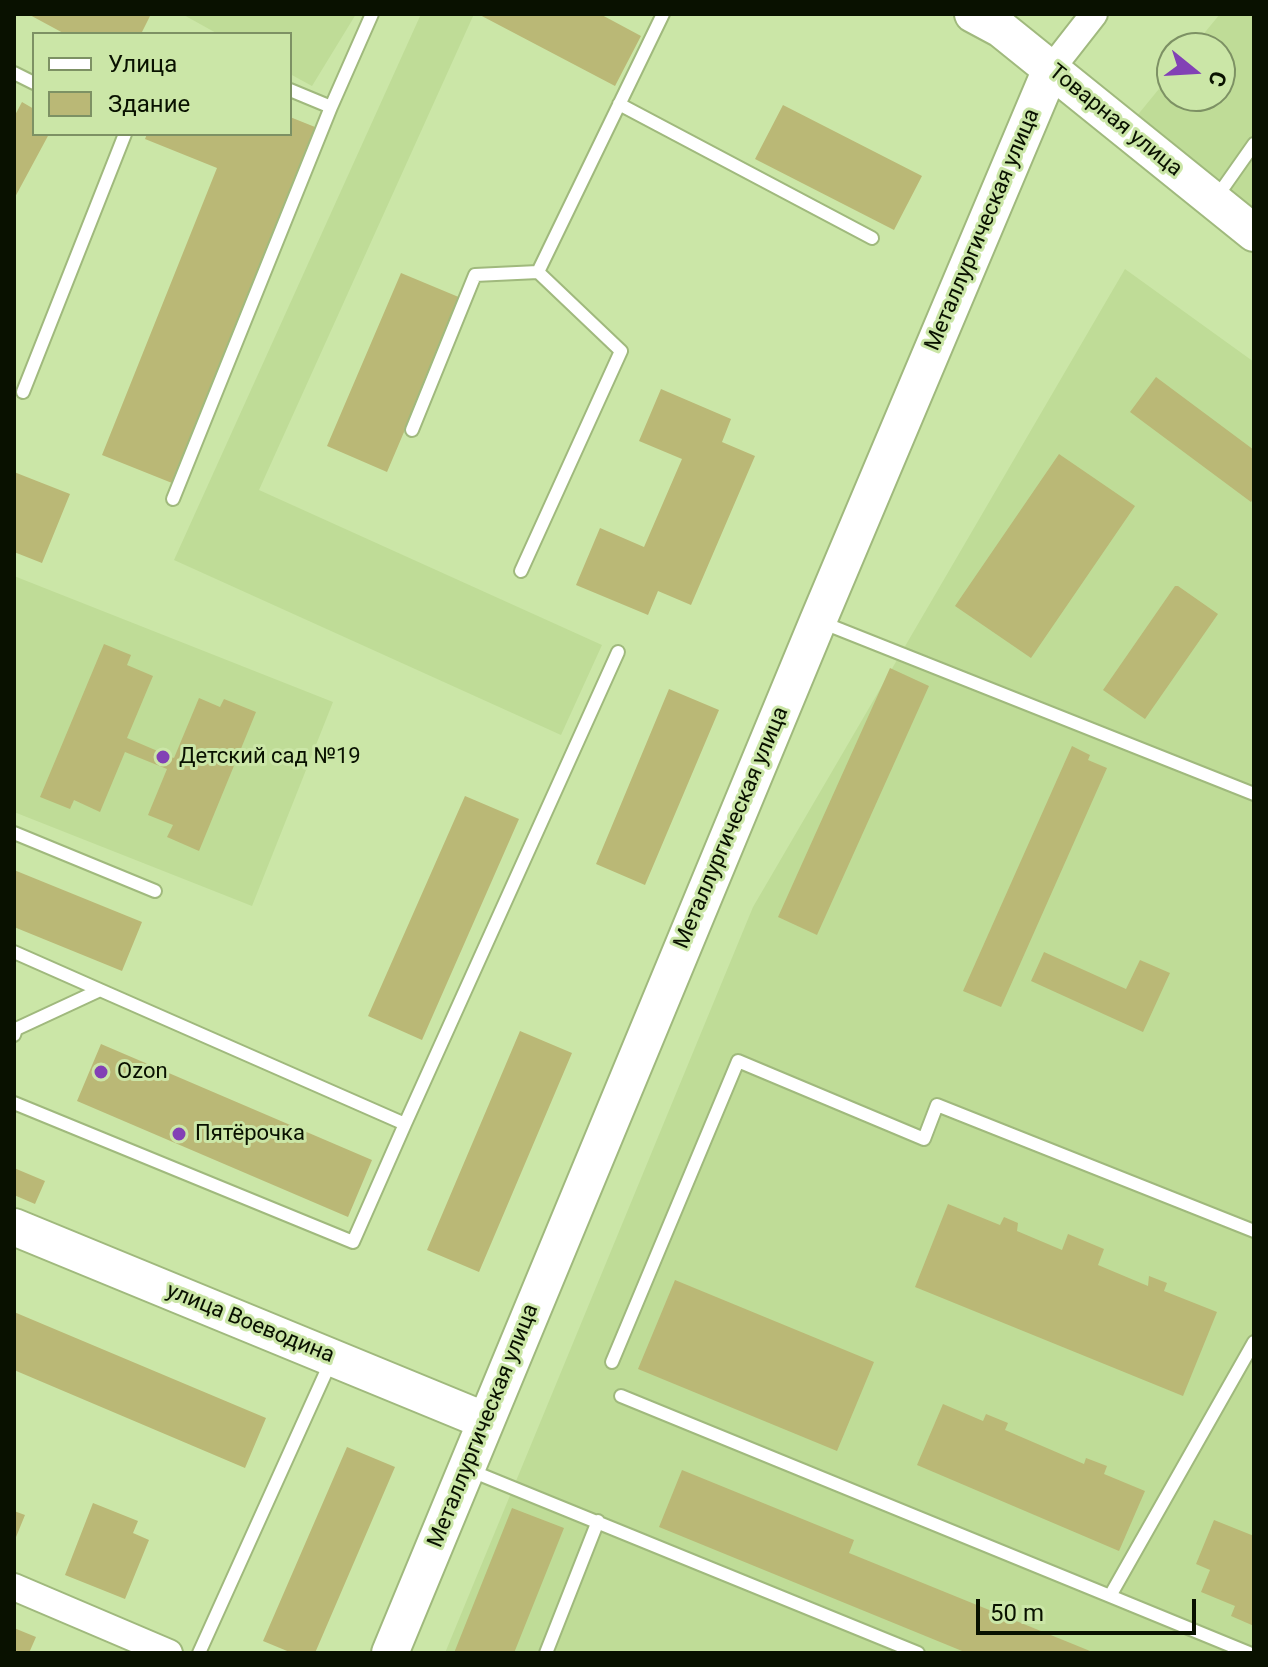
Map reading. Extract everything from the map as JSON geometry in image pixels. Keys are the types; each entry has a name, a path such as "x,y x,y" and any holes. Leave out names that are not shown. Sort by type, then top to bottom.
{"street":[{"name":"Товарная улица","path":"973,14 1001,29 1254,233"},
{"name":"Металлургическая улица","path":"390,1653 818,621 1051,69 1094,14"},
{"name":"улица Воеводина","path":"14,1227 486,1421"},
{"path":"14,1587 169,1653"}],"lane":[{"path":"173,499 331,107 372,14"},
{"path":"538,272 663,14"},
{"path":"14,73 32,82"},
{"path":"292,91 331,107"},
{"path":"619,104 872,238"},
{"path":"23,392 124,136"},
{"path":"1214,201 1254,144"},
{"path":"412,430 475,275 538,272 621,351 521,571"},
{"path":"818,621 1254,794"},
{"path":"14,1103 353,1242 618,652"},
{"path":"14,833 155,891"},
{"path":"14,952 405,1124"},
{"path":"14,1035 16,1029 100,990"},
{"path":"612,1362 738,1061 924,1139 937,1105 1254,1231"},
{"path":"1110,1596 1254,1342"},
{"path":"199,1653 333,1358"},
{"path":"621,1396 1249,1653"},
{"path":"466,1468 918,1653"},
{"path":"546,1653 598,1521"}],"shaded area":[{"path":"182,14 356,14 312,86 292,75 292,32 214,32"},
{"path":"421,14 474,14 259,490 602,645 561,735 174,560"},
{"path":"1220,14 1254,14 1254,208 1136,117 1156,93 1156,112 1236,112 1236,32 1205,32"},
{"path":"1125,269 1254,362 1254,1653 445,1653 753,907"},
{"name":"Детский сад №19","path":"14,576 333,702 252,906 14,812"}],"building":[{"path":"28,14 151,14 142,32 61,32"},
{"path":"478,14 600,14 641,36 615,86"},
{"path":"22,102 32,108 32,136 48,136 14,199 14,117"},
{"path":"783,105 922,176 894,230 755,159"},
{"path":"292,118 315,127 172,483 102,455 217,168 145,139 146,136 292,136"},
{"path":"401,273 461,298 387,472 327,446"},
{"path":"1156,377 1254,450 1254,498 1251,502 1130,412"},
{"path":"661,389 731,419 722,442 755,456 691,605 658,591 648,615 576,585 600,528 644,547 682,459 639,441"},
{"path":"1059,454 1135,506 1031,658 955,606"},
{"path":"14,472 70,494 42,563 14,552"},
{"path":"1175,586 1218,614 1145,719 1103,690"},
{"path":"104,644 131,655 127,665 153,676 127,738 174,758 199,698 220,707 224,699 256,712 199,851 167,837 173,825 148,815 167,769 125,752 100,812 74,800 70,809 40,797"},
{"path":"890,668 929,686 817,935 778,917"},
{"path":"669,689 719,710 645,885 596,864"},
{"path":"1072,746 1090,755 1088,760 1107,768 1001,1007 963,991"},
{"path":"465,796 519,819 422,1040 368,1016"},
{"path":"14,870 142,922 122,971 14,927"},
{"path":"1044,952 1126,989 1140,960 1170,973 1143,1032 1031,981"},
{"path":"520,1031 572,1053 479,1272 427,1250"},
{"path":"101,1044 372,1160 348,1217 77,1101"},
{"path":"14,1168 45,1181 35,1204 14,1195"},
{"path":"948,1204 1000,1225 1004,1217 1018,1223 1017,1231 1062,1250 1068,1234 1104,1249 1098,1265 1148,1286 1149,1276 1167,1283 1164,1291 1217,1312 1183,1396 915,1287"},
{"path":"675,1280 874,1362 837,1451 638,1369"},
{"path":"14,1312 266,1418 245,1468 14,1370"},
{"path":"943,1404 983,1421 986,1414 1008,1423 1005,1430 1084,1464 1086,1458 1107,1466 1104,1474 1145,1491 1119,1551 917,1465"},
{"path":"347,1447 395,1467 315,1653 292,1653 263,1641"},
{"path":"682,1470 854,1540 849,1553 1095,1653 967,1653 659,1527"},
{"path":"93,1503 138,1521 133,1533 149,1540 125,1599 65,1575"},
{"path":"512,1508 564,1528 514,1653 454,1653"},
{"path":"14,1511 25,1515 14,1542"},
{"path":"1214,1520 1254,1536 1254,1626 1231,1616 1235,1606 1201,1592 1210,1570 1196,1564"},
{"path":"14,1628 36,1637 29,1653 14,1653"}],"place":[{"name":"Детский сад №19","path":"163,757"},
{"name":"Ozon","path":"101,1072"},
{"name":"Пятёрочка","path":"179,1134"}]}
